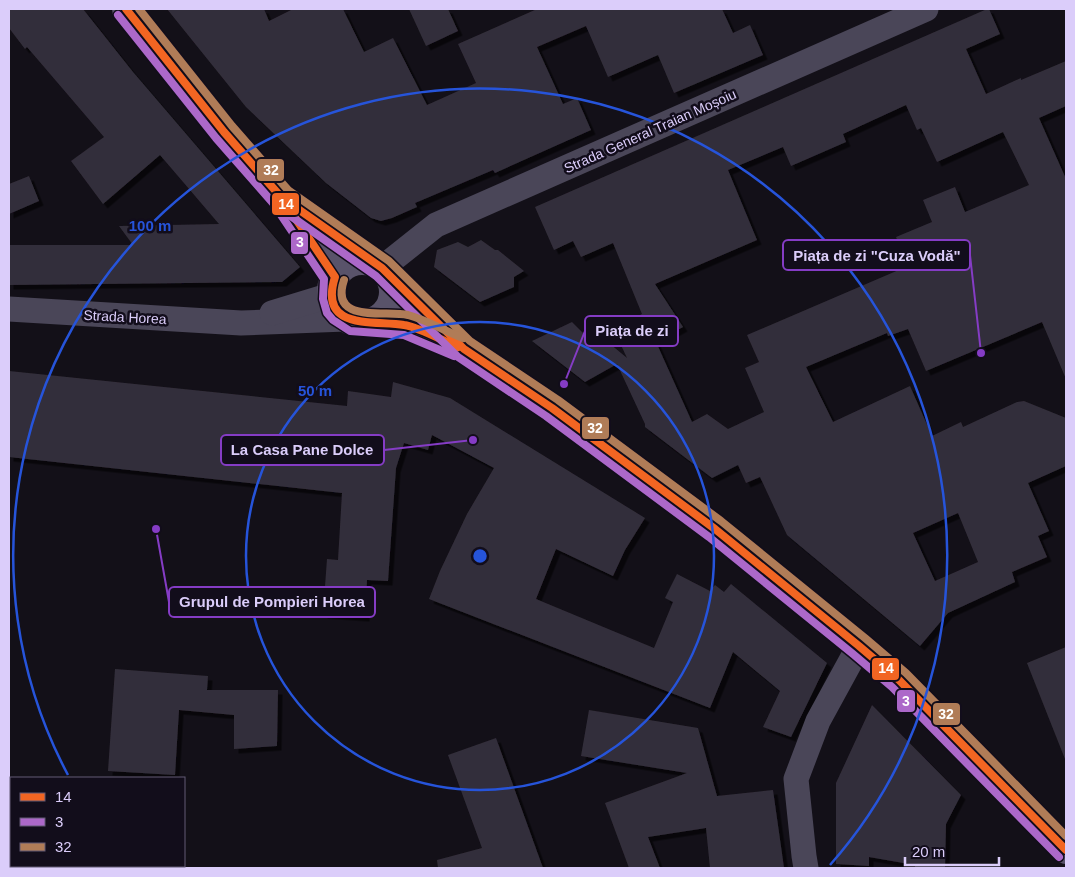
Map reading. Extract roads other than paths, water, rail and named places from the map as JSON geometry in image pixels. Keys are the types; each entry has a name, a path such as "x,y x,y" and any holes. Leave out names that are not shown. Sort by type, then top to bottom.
{"main road":[{"path":"126,9 224,132 281,197 333,286 334,304 339,312 356,321 406,325 464,349"},
{"path":"281,197 382,269 464,349 552,408 715,529 859,646 899,680 1066,850"},
{"path":"333,286 342,268 351,263 362,261 382,269 394,288 393,300 387,311 378,319 356,321"}],"street":[{"name":"Strada General Traian Moșoiu","path":"382,269 436,225 926,9"},
{"name":"Strada Horea","path":"241,323 333,286"},
{"name":"Strada Horea","path":"9,310 241,323 356,321"},
{"path":"806,868 796,779 818,721 859,646"}],"place":[{"name":"Piața de zi \"Cuza Vodă\"","path":"981,353"},
{"name":"Piața de zi","path":"564,384"},
{"name":"La Casa Pane Dolce","path":"473,440"},
{"name":"Grupul de Pompieri Horea","path":"156,529"}]}
